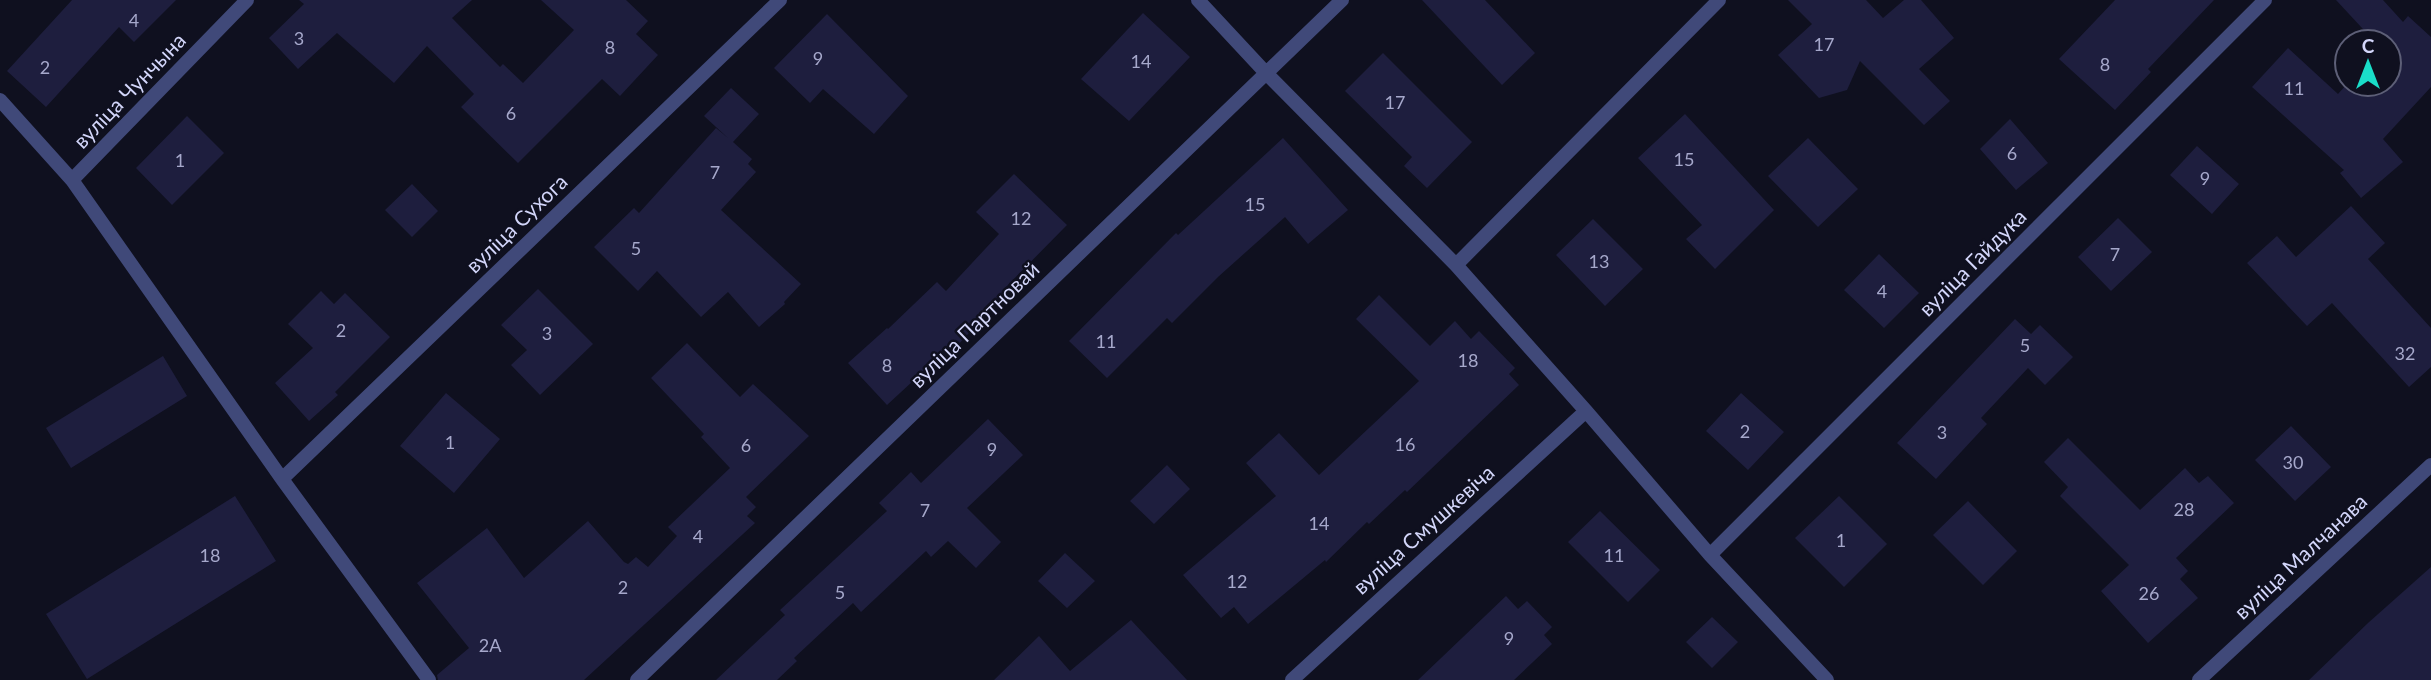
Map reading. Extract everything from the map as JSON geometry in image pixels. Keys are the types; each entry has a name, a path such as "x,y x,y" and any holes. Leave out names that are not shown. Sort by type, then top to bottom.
{"street":[{"name":"вуліца Чунчына","path":"72,180 247,0"},
{"name":"вуліца Сухога","path":"282,478 780,0"},
{"path":"1198,0 1455,265 1710,555 1827,680"},
{"name":"вуліца Партновай","path":"637,680 1342,0"},
{"path":"1455,265 1719,0"},
{"name":"вуліца Гайдука","path":"1710,555 2265,0"},
{"path":"0,100 72,180 282,478 429,680"},
{"name":"вуліца Смушкевіча","path":"1292,680 1586,411"},
{"name":"вуліца Малчанава","path":"2199,680 2431,465"}],"building":[{"path":"72,0 176,0 134,42 119,27 46,107 7,71"},
{"path":"299,0 472,0 452,18 500,67 503,64 523,83 574,30 541,0 626,0 648,21 636,34 658,55 620,96 602,79 518,163 461,107 474,94 427,46 394,83 337,33 298,69 269,38 304,4"},
{"path":"1422,0 1485,0 1535,53 1502,85"},
{"path":"1788,0 1866,0 1883,18 1904,0 1921,0 1954,38 1919,69 1950,101 1924,125 1860,61 1847,90 1819,98 1778,55 1812,24"},
{"path":"2115,0 2214,0 2148,69 2151,72 2115,110 2059,59"},
{"path":"2336,0 2383,0 2403,22 2408,16 2431,37 2431,87 2383,139 2403,162 2361,198 2340,173 2344,170 2252,87 2288,48 2333,89 2333,98 2403,98 2403,28 2362,28"},
{"path":"1143,13 1190,57 1129,121 1081,79"},
{"path":"827,14 908,96 874,134 823,89 810,103 774,68"},
{"path":"1383,53 1472,142 1427,188 1404,166 1412,157 1345,91"},
{"path":"731,88 759,114 733,142 752,159 748,164 756,172 721,210 801,284 785,304 759,327 728,292 701,317 657,271 638,291 594,247 634,208 639,213 716,128 728,138 704,116"},
{"path":"1685,114 1774,210 1715,269 1686,239 1702,225 1638,158"},
{"path":"187,116 224,153 172,205 136,168"},
{"path":"2010,119 2048,163 2016,190 1980,149"},
{"path":"1283,138 1348,210 1308,244 1285,217 1172,323 1167,318 1107,378 1069,341 1176,233 1178,235"},
{"path":"1808,138 1858,189 1818,227 1768,176"},
{"path":"2197,146 2239,184 2212,214 2170,175"},
{"path":"1014,174 1067,225 1004,289 1007,292 943,361 939,357 887,405 848,363 937,282 946,291 999,234 976,212"},
{"path":"412,184 438,211 412,237 385,210"},
{"path":"2351,206 2385,243 2368,259 2431,328 2431,367 2409,387 2332,303 2307,326 2247,263 2277,236 2296,257"},
{"path":"2118,218 2152,252 2111,291 2078,257"},
{"path":"1593,219 1643,269 1605,306 1556,255"},
{"path":"1879,254 1919,293 1884,328 1844,290"},
{"path":"538,289 593,344 540,395 511,365 527,350 501,325"},
{"path":"321,291 334,304 345,293 390,337 335,392 338,395 309,421 275,383 313,348 288,324"},
{"path":"1379,295 1430,346 1455,321 1471,339 1479,331 1515,368 1509,374 1519,385 1407,492 1405,490 1326,562 1325,560 1248,624 1234,607 1221,618 1183,575 1276,496 1246,463 1279,433 1319,475 1419,381 1356,319"},
{"path":"2015,319 2031,334 2040,325 2073,357 2045,385 2028,368 1981,418 1987,424 1936,479 1897,443"},
{"path":"687,343 740,397 753,384 809,436 746,497 756,507 747,516 755,523 584,680 438,680 437,675 469,648 417,583 487,528 524,578 588,521 624,562 628,564 636,557 648,567 677,536 668,527 730,468 701,437 704,434 651,378"},
{"path":"163,356 187,396 71,468 46,428"},
{"path":"446,393 500,439 454,493 400,446"},
{"path":"1741,393 1784,432 1748,470 1706,431"},
{"path":"988,419 1023,455 967,508 1001,542 976,568 948,541 931,557 926,551 861,612 853,603 794,658 797,661 777,680 716,680 785,615 780,610 887,511 879,503 911,472 921,483"},
{"path":"2291,426 2331,467 2295,501 2255,460"},
{"path":"2068,438 2140,510 2185,468 2199,483 2208,476 2234,503 2176,558 2188,571 2180,579 2198,598 2148,643 2101,591 2129,565 2060,496 2068,487 2044,462"},
{"path":"1167,465 1190,489 1154,524 1130,501"},
{"path":"235,496 276,561 87,679 46,614"},
{"path":"1839,496 1887,544 1844,587 1795,538"},
{"path":"1968,501 2017,551 1983,585 1933,535"},
{"path":"1600,511 1660,570 1628,602 1568,542"},
{"path":"1065,553 1095,581 1067,608 1038,581"},
{"path":"2431,567 2431,680 2309,680 2368,623"},
{"path":"1506,596 1518,609 1527,601 1552,627 1544,635 1552,644 1514,680 1418,680"},
{"path":"1712,617 1738,642 1712,668 1686,642"},
{"path":"1131,620 1187,680 994,680 1039,636 1070,671"}]}
